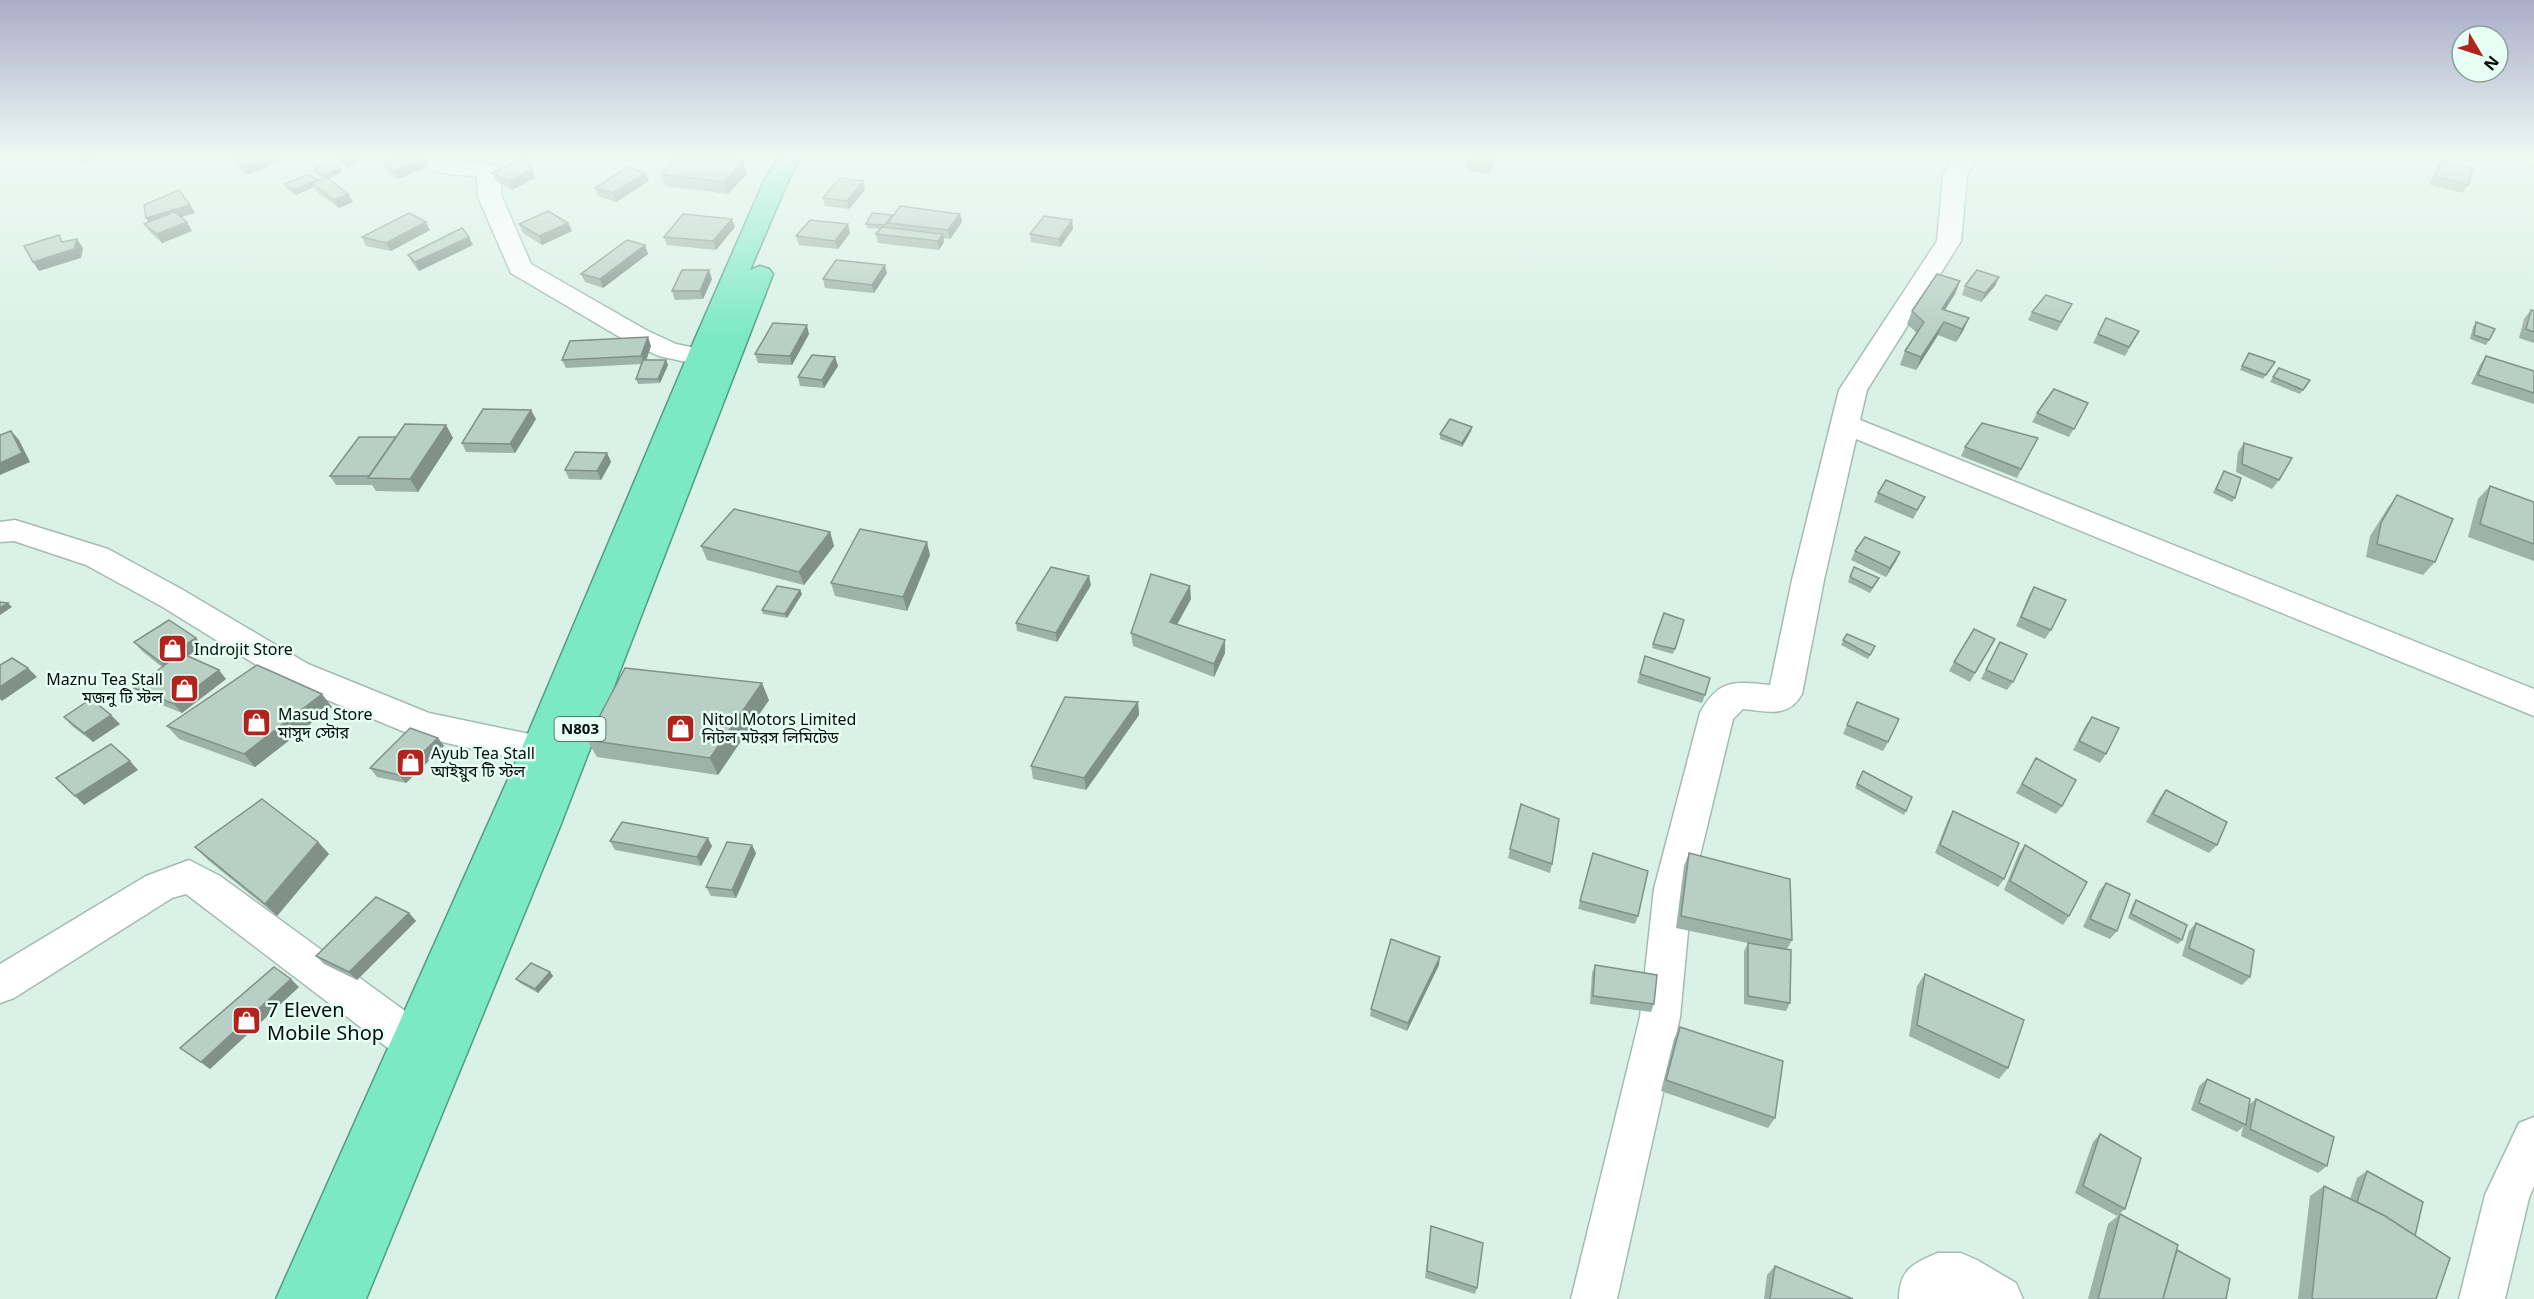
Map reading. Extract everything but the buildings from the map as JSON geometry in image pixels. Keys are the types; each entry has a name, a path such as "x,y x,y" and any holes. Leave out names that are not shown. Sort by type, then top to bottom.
{"highway":[{"name":"N803","path":"344,1299 573,748 656,501 700,357 770,218"},
{"name":"N803","path":"298,1299 539,750 656,501 774,218"}],"street":[{"path":"499,218 520,268 527,273 637,336 668,350 700,357"},
{"path":"1594,1299 1660,1017 1673,889 1717,713 1735,694 1780,699 1785,694 1808,580 1853,390 1949,241 1951,218"},
{"path":"1845,424 2534,703"},
{"path":"0,532 15,530 97,557 172,598 296,673 424,725 539,750 573,748"},
{"path":"0,985 159,887 189,876 412,1041"},
{"path":"2482,1299 2508,1195 2534,1138"},
{"path":"1922,1299 1922,1287 1938,1276 1962,1276 2000,1299"}],"place":[{"name":"Indrojit Store","path":"173,649"},
{"name":"Maznu Tea Stall মজনু টি স্টল","path":"184,688"},
{"name":"Masud Store মাসুদ স্টোর","path":"257,723"},
{"name":"Nitol Motors Limited নিটল মটরস লিমিটেড","path":"681,728"},
{"name":"Ayub Tea Stall আইয়ুব টি স্টল","path":"410,762"},
{"name":"7 Eleven Mobile Shop","path":"246,1021"}]}
